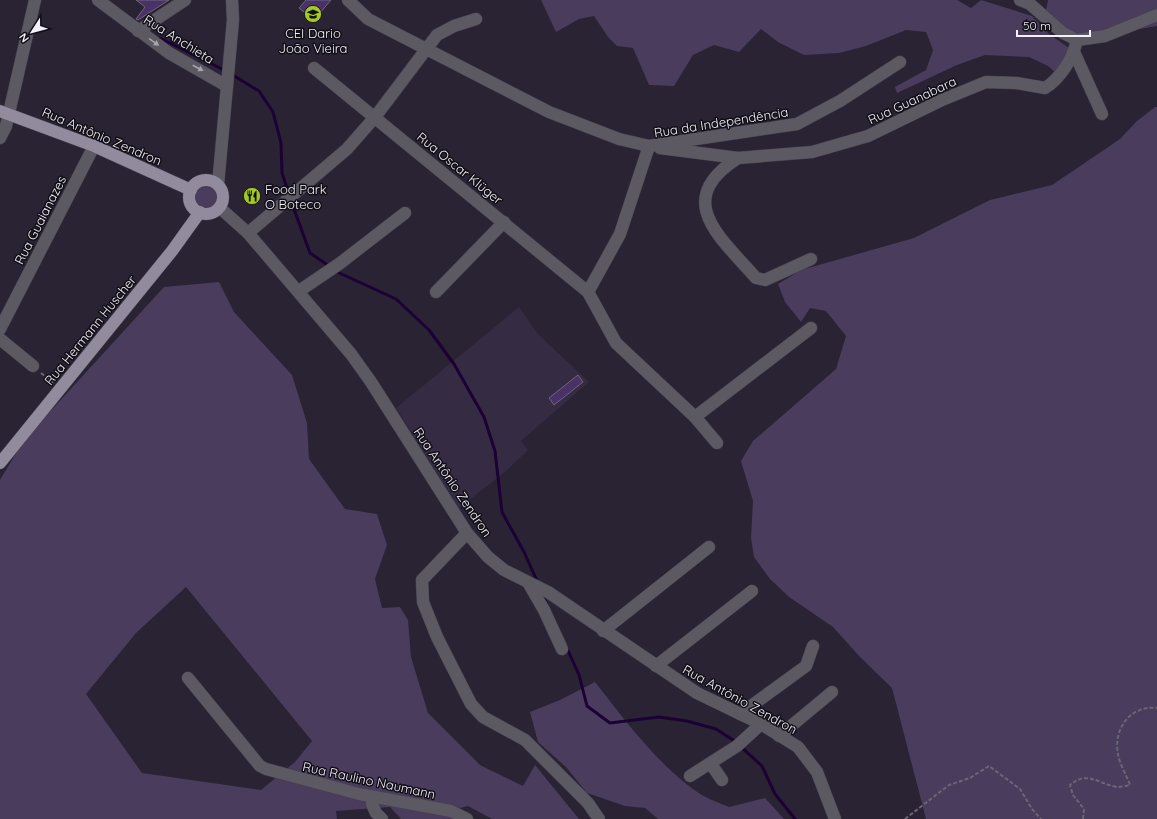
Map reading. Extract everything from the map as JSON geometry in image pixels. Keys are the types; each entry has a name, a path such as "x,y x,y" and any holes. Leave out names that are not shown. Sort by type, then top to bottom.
{"main road":[{"name":"Rua Antônio Zendron","path":"4,112 94,146 191,190"},
{"path":"200,182 212,182 218,185 223,196 220,208 210,214 200,212 191,203 191,190 200,182"},
{"name":"Rua Hermann Huscher","path":"0,463 172,251 200,212"}],"street":[{"path":"0,138 6,126 4,112 35,0"},
{"name":"Rua Anchieta","path":"98,0 169,53 227,83"},
{"path":"138,31 185,0"},
{"path":"218,185 232,20 232,0"},
{"name":"Rua da Independência","path":"348,0 368,20 424,50 549,112 619,138 649,146 797,124 840,101 900,62"},
{"path":"1020,0 1030,4 1063,33 1077,40 1106,36 1157,15"},
{"path":"248,233 347,149 375,118 424,50 437,35 454,26 476,19"},
{"name":"Rua Guanabara","path":"649,146 738,158 812,152 868,136 942,100 986,82 1016,83 1045,88 1054,82 1074,52 1077,40"},
{"path":"1074,52 1102,114"},
{"name":"Rua Oscar Klüger","path":"314,68 588,292"},
{"name":"Rua Guaianazes","path":"0,329 94,146"},
{"path":"649,146 620,234 588,292 616,343 695,418 717,442"},
{"path":"738,158 721,168 710,182 704,199 706,213 713,228 756,278 760,280 765,280 811,259"},
{"name":"Rua Antônio Zendron","path":"220,208 248,233 351,354 372,382 467,533 488,557 504,570 537,587 697,693 761,724 798,747 808,758 816,772 835,819"},
{"path":"299,292 339,264 405,213"},
{"path":"436,292 504,222"},
{"path":"695,418 811,328"},
{"path":"0,339 33,366"},
{"path":"467,533 422,580 423,602 437,637 470,704 483,717 525,740 588,803 598,819"},
{"path":"603,630 709,547"},
{"path":"537,587 544,610 562,649"},
{"path":"656,666 752,591"},
{"path":"740,714 806,666 813,646"},
{"name":"Rua Raulino Naumann","path":"188,678 260,766 294,778 374,798 450,811 467,819"},
{"path":"779,736 832,692"},
{"path":"690,776 737,746 761,724"},
{"path":"711,764 722,780"},
{"path":"374,798 372,804 374,817"}],"path":[{"path":"33,366 60,388"},
{"path":"1083,819 1084,809 1073,795 1070,785 1078,779 1095,779 1117,787 1130,785 1118,755 1117,742 1121,726 1130,716 1146,707 1157,708"},
{"path":"905,819 949,785 970,778 990,766 1020,789 1032,809 1041,819"}],"shaded area":[{"path":"541,0 957,0 971,8 981,0 1032,16 1049,34 1069,48 1056,73 1048,66 1029,57 985,55 957,65 897,93 895,87 926,70 933,50 926,32 906,30 866,46 839,53 804,55 778,42 761,29 739,52 714,45 693,55 674,86 649,85 633,48 617,46 608,37 594,16 579,19 556,32"},
{"path":"1048,0 1157,0 1157,26 1091,36 1065,32 1046,10"},
{"path":"1157,107 1157,819 926,819 892,688 860,657 833,627 789,597 770,579 754,557 751,538 753,501 741,461 753,441 836,369 846,336 826,311 810,308 801,322 785,302 778,284 801,270 914,238 990,200 1052,185 1120,139 1137,121"},
{"path":"206,186 214,189 217,197 214,205 206,208 198,205 195,197 198,189"},
{"path":"219,282 234,312 292,375 307,423 309,459 345,509 377,514 387,545 375,579 382,608 400,607 408,620 411,657 428,713 480,765 523,786 535,765 579,819 492,819 468,806 460,808 465,819 401,819 390,807 336,811 337,819 0,819 0,480 24,440 164,287","holes":["186,587 312,741 295,762 261,790 142,773 86,694 136,633"]},
{"path":"519,307 538,334 589,382 521,441 528,450 505,472 459,508 396,408"},
{"path":"595,682 629,725 665,765 697,792 729,807 765,798 784,819 658,819 645,808 625,806 587,793 566,767 538,742 530,712 560,700"}],"building":[{"path":"136,0 169,0 138,20 136,19 145,7"},
{"name":"CEI Dario João Vieira","path":"306,0 331,0 314,20 299,8"},
{"path":"578,375 583,382 554,405 549,398"}],"waterway":[{"path":"160,38 226,71"},
{"path":"231,74 259,91 273,112 281,143 282,173 289,194"},
{"path":"291,201 310,253 329,266"},
{"path":"335,271 396,299 429,330 454,364 484,417 495,451 502,512 524,552 538,583"},
{"path":"542,593 547,605"},
{"path":"566,646 579,675 587,706 610,723 659,717 687,721 716,729 736,742"},
{"path":"740,746 762,766 775,794 795,819"}],"place":[{"name":"CEI Dario João Vieira","path":"313,14"},
{"name":"Food Park O Boteco","path":"252,196"}]}
